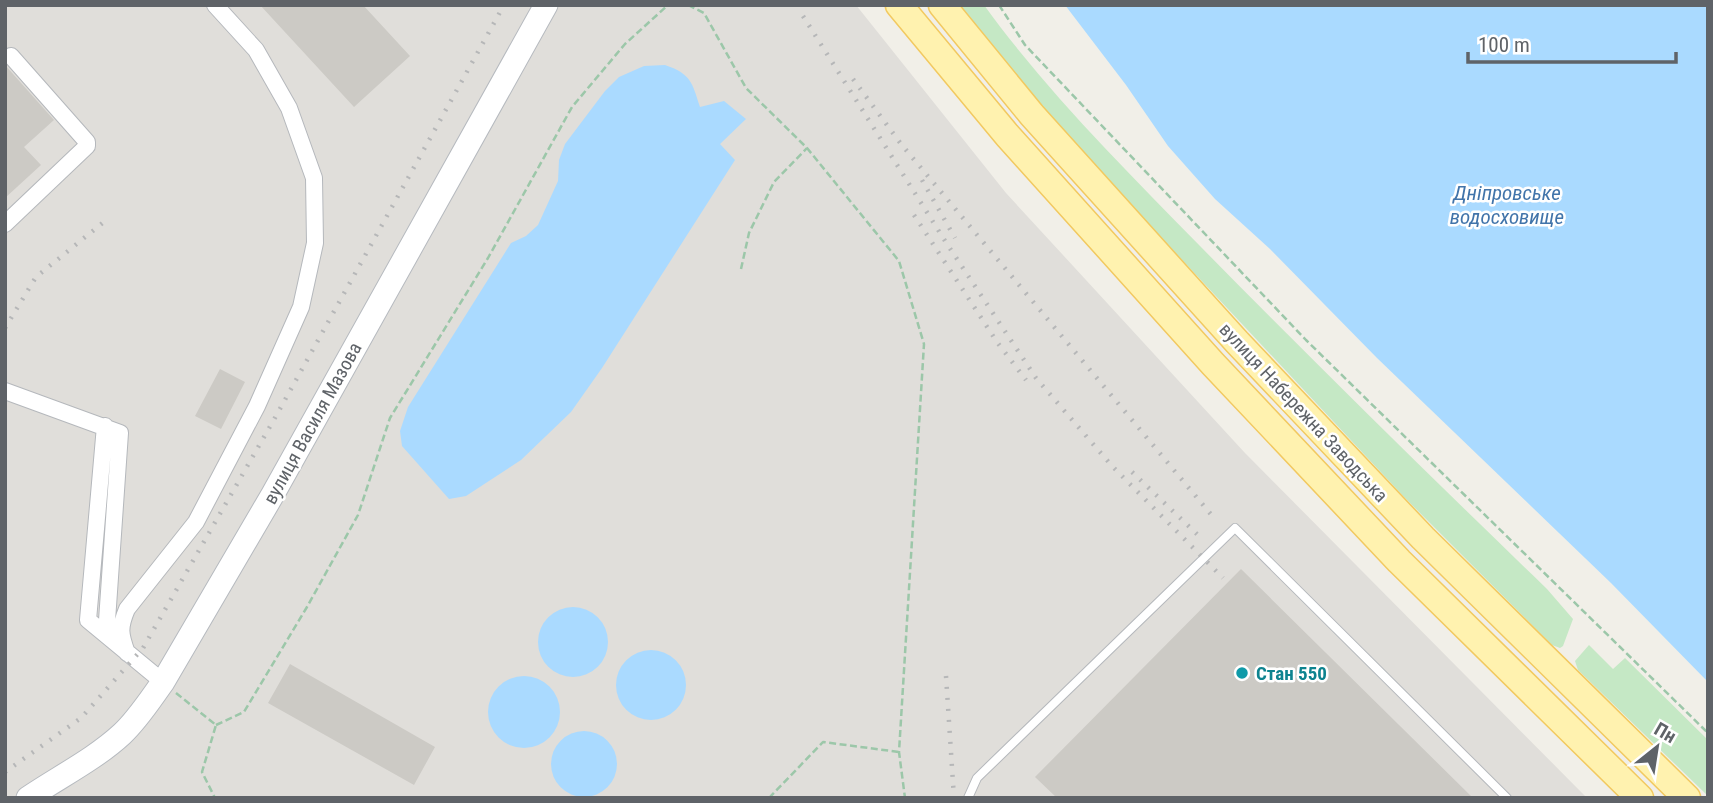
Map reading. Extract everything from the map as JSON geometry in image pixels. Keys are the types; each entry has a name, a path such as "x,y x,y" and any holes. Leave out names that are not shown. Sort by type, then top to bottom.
{"main road":[{"name":"вулиця Набережна Заводська","path":"899,5 1007,135 1213,364 1399,561 1640,798"},
{"name":"вулиця Набережна Заводська","path":"942,5 1032,115 1237,342 1423,538 1688,798"}],"street":[{"path":"127,653 120,635 121,621 127,608 196,522 257,406 301,307 316,243 314,178 289,108 256,51 215,5"},
{"name":"вулиця Василя Мазова","path":"28,798 106,748 124,733 163,682 267,505 546,5"},
{"path":"5,224 87,146 87,142 11,56"},
{"path":"5,391 105,426 88,620 163,682"}],"lane":[{"path":"968,798 977,778 1235,528 1507,798"}],"path":[{"path":"215,798 202,772 216,725 244,712 307,607 358,515 390,418 481,270 572,107 625,44 668,5"},
{"path":"688,5 704,13 746,88 807,148 899,261 924,344 899,752 905,798"},
{"path":"999,5 1026,45 1306,340 1708,733"},
{"path":"741,269 749,233 774,182 807,148"},
{"path":"163,682 216,725"},
{"path":"769,798 823,742 899,752"}],"shaded area":[{"path":"5,5 856,5 1006,193 1245,453 1587,798 5,798"}],"green space":[{"path":"960,5 984,5 1060,99 1143,188 1329,376 1547,589 1573,619 1563,646 1560,648 1552,645 1405,498 1042,107"},
{"path":"1589,645 1613,669 1625,658 1708,740 1708,796 1578,670 1575,661"}],"water":[{"name":"Дніпровське водосховище","path":"1065,5 1708,5 1708,682 1611,583 1377,358 1270,249 1215,199 1168,146"},
{"path":"665,65 689,80 700,107 724,101 746,119 720,144 735,160 571,412 521,460 466,496 449,499 402,446 400,431 408,407 511,243 526,236 538,225 558,181 559,160 565,144 605,91 619,77 644,66"},
{"path":"580,607 593,613 602,622 606,628 606,656 598,667 587,675 566,677 548,667 540,656 538,635 548,617 559,609"},
{"path":"658,650 671,656 680,665 684,671 684,699 676,710 665,718 644,720 626,710 618,699 616,678 626,660 637,652"},
{"path":"524,676 544,682 554,692 560,712 554,732 544,742 524,748 504,742 494,732 488,712 494,692 504,682"},
{"path":"584,731 597,733 607,741 615,751 615,777 607,787 597,795 584,797 571,795 561,787 553,777 551,764 553,751 561,741 571,733"}],"building":[{"path":"260,5 363,5 410,56 354,107"},
{"path":"5,65 54,120 24,147 41,165 5,198"},
{"path":"220,369 245,382 221,429 195,416"},
{"name":"Стан 550","path":"1241,569 1473,798 1057,798 1035,777"},
{"path":"290,664 435,747 414,785 268,703"}],"railway":[{"path":"5,772 81,718 143,648 276,416 504,5"},
{"path":"803,16 947,244 1036,378 1112,466 1223,578"},
{"path":"853,79 901,144 1214,518"},
{"path":"922,180 955,238"},
{"path":"914,215 997,342 1026,380"},
{"path":"5,328 36,277 105,221"},
{"path":"1132,472 1200,537"},
{"path":"946,676 954,798"}],"place":[{"name":"Стан 550","path":"1242,673"}]}
